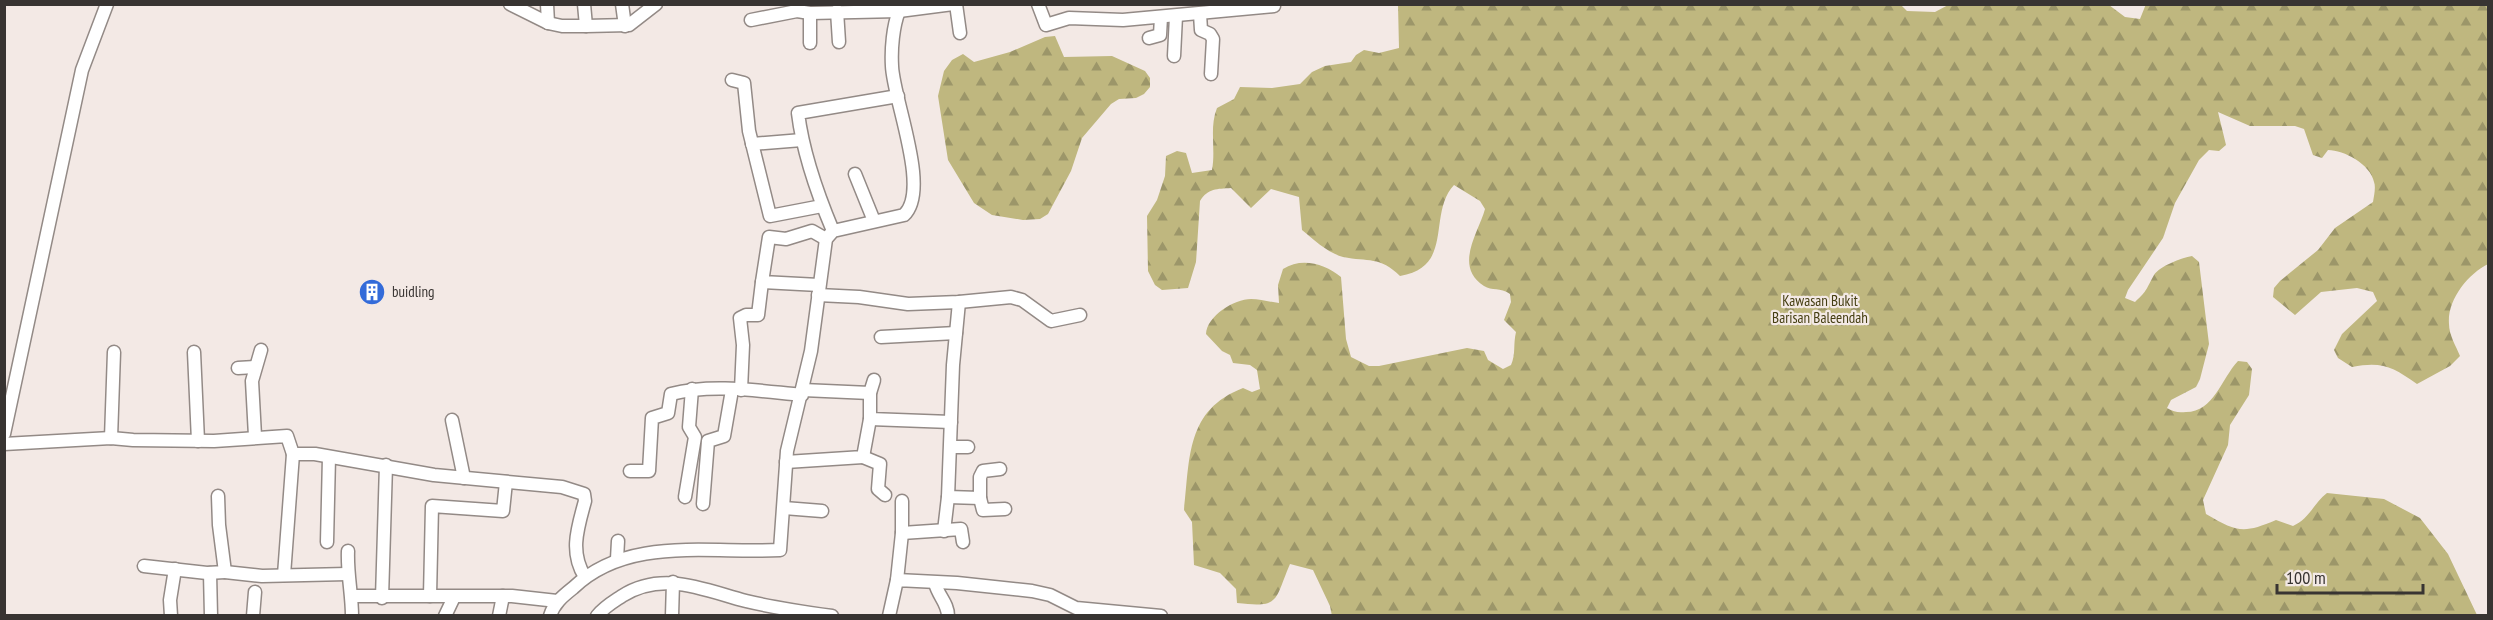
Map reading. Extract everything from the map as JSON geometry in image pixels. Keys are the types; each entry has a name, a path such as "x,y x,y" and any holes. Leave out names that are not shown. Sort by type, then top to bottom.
{"street":[{"path":"4,434 83,65 107,4"},
{"path":"547,4 548,23"},
{"path":"584,4 586,26"},
{"path":"622,4 625,26"},
{"path":"514,5 548,23 562,26 625,26 631,24 656,4"},
{"path":"751,20 797,11 810,13 955,4 960,33"},
{"path":"1038,4 1046,25 1069,18 1123,20 1274,6"},
{"path":"769,237 786,239 812,231 829,235 874,221 904,215 909,208 914,189 910,150 892,62 897,8"},
{"path":"837,11 838,42"},
{"path":"810,13 810,43"},
{"path":"1200,14 1201,30 1210,34 1213,39 1211,74"},
{"path":"1174,56 1176,16"},
{"path":"1149,38 1160,35 1161,17"},
{"path":"703,504 708,441 724,436 736,390 743,345 740,318 746,315 758,315 769,237 770,216 752,144 744,83 732,80"},
{"path":"550,615 557,601 585,577 617,559 647,553 780,550 786,462 792,426 811,351 829,235 802,140 799,113 898,96"},
{"path":"752,144 802,140"},
{"path":"855,174 874,221"},
{"path":"770,216 822,206"},
{"path":"762,282 908,304 1011,297 1022,300 1051,321 1080,315"},
{"path":"944,531 959,302"},
{"path":"881,337 956,333"},
{"path":"255,436 252,397 255,367 261,350"},
{"path":"111,438 114,352"},
{"path":"194,352 198,441"},
{"path":"238,368 255,367"},
{"path":"863,457 870,419 870,393 874,380"},
{"path":"685,497 695,437 689,427 692,389"},
{"path":"630,471 649,471 652,418 668,413 671,394 692,389 870,393"},
{"path":"870,419 951,422"},
{"path":"452,420 464,478"},
{"path":"4,444 111,438 133,441 198,441 287,436 292,454 293,479 284,575"},
{"path":"951,447 968,447"},
{"path":"292,454 329,457 464,478 562,487 584,494 585,501 575,550 576,559 585,577"},
{"path":"327,542 329,457"},
{"path":"786,462 863,457 880,464 878,487 885,495"},
{"path":"382,598 386,465"},
{"path":"1000,469 983,471 980,498 983,510 1005,509"},
{"path":"430,596 432,506 503,511 506,482"},
{"path":"218,496 225,572"},
{"path":"948,497 980,498"},
{"path":"889,615 897,580 902,533 902,501"},
{"path":"784,508 822,511"},
{"path":"902,533 961,529 963,542"},
{"path":"617,559 618,541"},
{"path":"348,551 347,574 352,596 352,615"},
{"path":"144,566 262,576 347,574"},
{"path":"171,615 176,569"},
{"path":"210,573 211,615"},
{"path":"897,580 957,583 1032,591 1050,595 1076,608 1161,615"},
{"path":"597,615 627,593 652,583 673,582 783,609 832,615"},
{"path":"672,615 673,582"},
{"path":"935,583 939,595 947,605 948,615"},
{"path":"253,615 255,592"},
{"path":"352,596 382,598 503,596 557,601"},
{"path":"499,615 503,596"},
{"path":"445,615 454,597"}],"green space":[{"name":"Kawasan Bukit Barisan Baleendah","path":"1950,4 2109,5 2125,17 2140,19 2146,4 2488,5 2488,264 2466,281 2451,306 2449,328 2460,356 2450,366 2417,384 2387,367 2362,365 2352,367 2338,358 2334,350 2342,334 2377,301 2373,292 2357,288 2321,292 2295,315 2273,297 2274,288 2280,281 2318,250 2335,228 2373,202 2375,184 2372,175 2362,164 2341,152 2328,150 2322,158 2313,155 2304,129 2295,126 2250,126 2218,112 2226,145 2219,151 2209,150 2199,160 2175,203 2163,238 2125,298 2135,302 2145,292 2154,275 2171,263 2192,256 2199,262 2209,344 2196,387 2171,400 2167,408 2178,412 2196,411 2210,401 2238,361 2247,362 2252,369 2249,395 2230,425 2228,445 2203,500 2206,514 2233,528 2240,529 2256,528 2276,520 2293,526 2299,523 2327,493 2384,499 2420,518 2448,554 2477,615 1332,616 1330,606 1313,570 1290,564 1274,599 1269,603 1251,604 1237,603 1236,589 1220,573 1194,565 1192,522 1184,510 1194,437 1201,422 1224,397 1243,388 1252,392 1260,389 1257,370 1250,365 1233,363 1230,355 1222,351 1206,334 1208,327 1216,315 1237,302 1254,299 1279,303 1278,285 1283,269 1298,263 1313,264 1341,277 1346,339 1351,357 1369,366 1379,366 1467,348 1484,351 1488,360 1503,369 1511,365 1514,353 1516,332 1504,320 1511,302 1510,294 1484,286 1475,278 1470,269 1471,249 1485,209 1480,201 1454,185 1446,197 1438,238 1428,262 1417,271 1400,276 1386,265 1343,257 1316,242 1302,230 1299,197 1271,189 1251,208 1231,188 1213,190 1200,201 1196,262 1188,288 1162,290 1155,285 1148,271 1147,216 1157,200 1165,176 1166,156 1177,151 1186,153 1192,173 1212,170 1213,123 1217,108 1234,99 1240,87 1272,88 1300,84 1312,72 1325,66 1351,62 1364,50 1379,53 1399,48 1398,5 1901,5 1907,11 1935,12"},
{"path":"1055,36 1064,57 1112,56 1145,71 1150,78 1150,87 1136,98 1119,99 1111,104 1082,138 1071,171 1048,214 1040,219 1023,220 992,215 974,203 948,160 938,96 944,71 952,60 963,54 974,62 1010,52 1045,37"}],"place":[{"name":"buidling","path":"372,292"}]}
